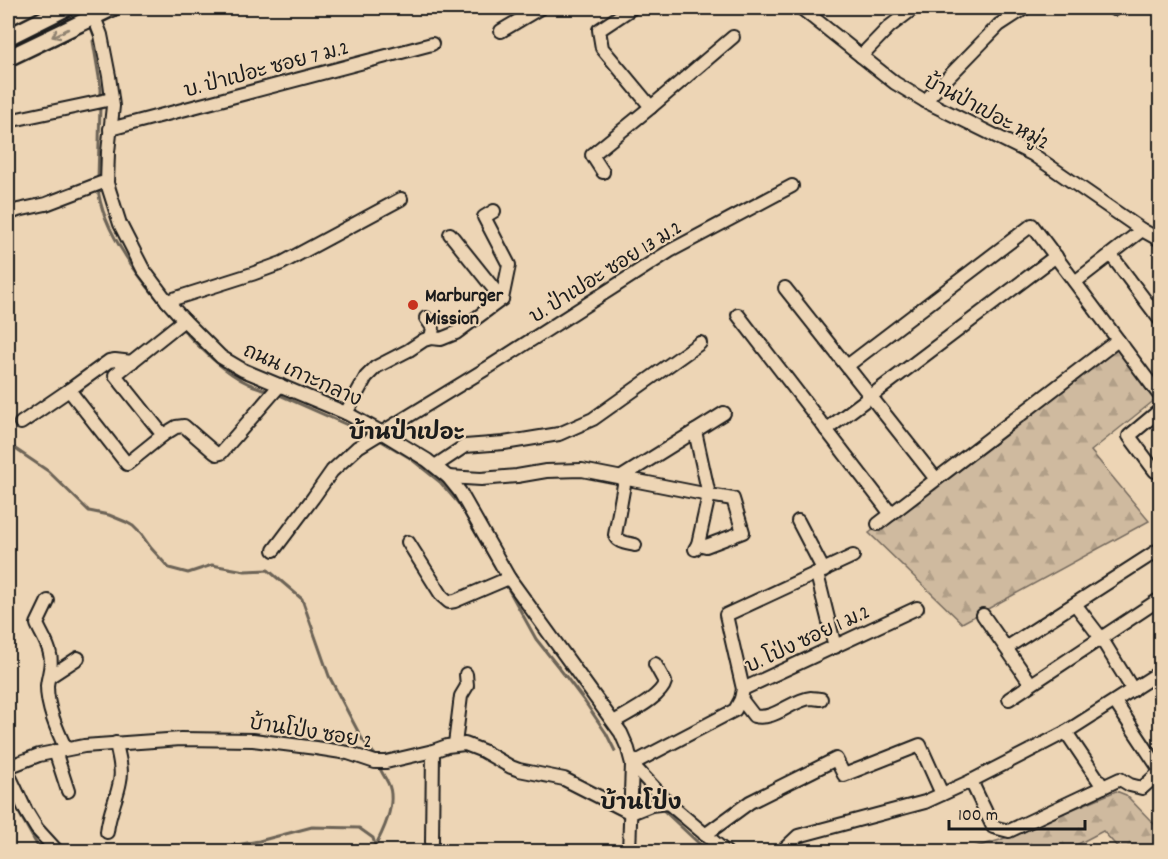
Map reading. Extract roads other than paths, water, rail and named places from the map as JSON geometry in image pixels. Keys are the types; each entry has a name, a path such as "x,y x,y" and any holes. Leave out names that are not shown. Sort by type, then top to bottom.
{"main road":[{"path":"8,37 66,8"},
{"path":"8,58 112,8"}],"street":[{"path":"501,32 540,8"},
{"path":"632,8 599,30 602,48 651,107"},
{"name":"บ้านป่าเปอะ หมู่2","path":"801,8 895,83 925,101 1032,154 1142,230 1161,240"},
{"path":"861,56 889,27 914,8"},
{"path":"925,101 999,25 1025,8"},
{"name":"ถนน เกาะกลาง","path":"94,16 101,35 112,99 110,129 101,184 143,269 180,323 221,357 276,390 346,413 375,435 435,466 448,477 460,492 505,580 614,722 626,742 632,764 629,852"},
{"path":"603,172 592,155 733,37"},
{"name":"บ. ป่าเปอะ ซอย 7 ม.2","path":"110,129 432,44"},
{"path":"8,121 112,99"},
{"path":"8,214 46,204 101,184"},
{"name":"บ. ป่าเปอะ ซอย 13 ม.2","path":"274,550 332,471 375,435 489,367 670,251 792,186"},
{"path":"167,301 282,263 401,199"},
{"path":"346,413 366,377 376,367 424,340 441,339 456,333 502,299 509,265 484,217 494,211"},
{"path":"847,366 1032,225 1161,396"},
{"path":"1075,282 1142,230"},
{"path":"450,234 502,299"},
{"path":"1111,255 1161,320"},
{"path":"826,430 1056,256"},
{"path":"785,288 936,479"},
{"path":"738,315 891,514"},
{"path":"426,318 432,328 431,338"},
{"path":"163,435 115,375 180,323"},
{"path":"878,524 1118,340"},
{"path":"435,466 465,447 560,434 593,420 700,343"},
{"path":"21,423 109,361 132,362"},
{"path":"69,390 127,464 163,435 176,427 184,426 217,454 225,448 276,390"},
{"path":"1161,410 1129,436 1155,471 1161,467"},
{"path":"622,478 724,413"},
{"path":"448,477 481,478 517,476 546,471 582,470 709,495 733,499 743,532 706,546 697,547 709,495 695,431"},
{"path":"622,478 615,535 616,539 635,545"},
{"path":"798,521 820,572 835,646"},
{"path":"408,542 445,600 449,602 505,580"},
{"path":"1006,648 1161,549"},
{"path":"821,699 812,698 801,701 761,718 754,716 742,694 726,615 853,556"},
{"path":"1009,699 1161,599"},
{"path":"48,601 37,624 50,653 48,697 59,734 68,791"},
{"path":"1074,604 1101,638 1134,690"},
{"name":"บ. โป่ง ซอย 1 ม.2","path":"632,764 735,710 742,694 835,646 917,608"},
{"path":"983,615 1031,684"},
{"path":"49,677 78,658"},
{"path":"614,722 664,688 665,682 655,664"},
{"path":"781,852 798,836 925,802 971,781 1066,732 1161,672"},
{"path":"466,674 468,686 461,696 455,744 472,746 519,770 564,779 630,813 651,805 668,803"},
{"path":"971,781 993,827 1009,831 1120,779 1142,788 1161,771 1115,702"},
{"path":"1066,732 1102,787"},
{"name":"บ้านโป่ง ซอย 2","path":"8,767 39,755 61,750 116,743 181,739 253,740 348,753 380,762 455,744"},
{"path":"107,832 121,780 116,743"},
{"path":"705,835 750,802 836,759 844,775 920,745 942,794"},
{"path":"432,842 433,751"},
{"path":"632,764 668,803 726,852"},
{"path":"8,773 37,829 58,852"}],"waterway":[{"path":"93,41 101,99"},
{"path":"98,180 100,105"},
{"path":"98,186 101,203 116,240 139,276 176,321"},
{"path":"180,326 230,373 249,384 271,392"},
{"path":"277,394 370,435"},
{"path":"378,439 410,458 440,482 459,504 501,577"},
{"path":"8,444 48,471 89,511 109,515 133,526 169,568 188,573 212,565 245,571 268,570 302,599 329,676 362,739 377,760"},
{"path":"505,583 536,639 585,702 615,751"},
{"path":"372,852 388,818 391,800 391,791 379,766"},
{"path":"8,793 41,852"},
{"path":"663,810 708,852"},
{"path":"197,852 259,841 312,827 359,828 373,838 375,845"}],"place":[{"name":"Marburger Mission","path":"413,305"}],"district":[{"name":"บ้านป่าเปอะ","path":"407,431"},
{"name":"บ้านโป่ง","path":"641,801"}]}
